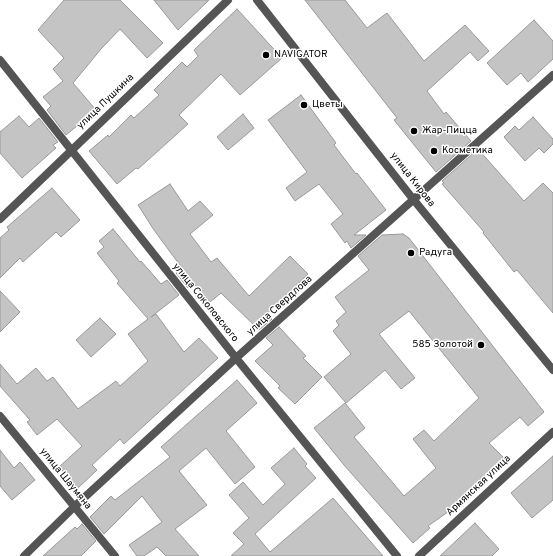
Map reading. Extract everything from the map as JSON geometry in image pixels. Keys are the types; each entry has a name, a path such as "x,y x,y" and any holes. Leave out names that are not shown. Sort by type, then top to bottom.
{"street":[{"name":"улица Пушкина","path":"0,219 228,0"},
{"name":"улица Кирова","path":"258,0 413,199 553,370"},
{"name":"улица Соколовского","path":"0,60 236,358 397,556"},
{"name":"улица Свердлова","path":"24,556 74,507 236,358 553,75"},
{"name":"улица Шаумяна","path":"0,416 115,556"},
{"name":"Армянская улица","path":"420,556 553,432"}],"building":[{"path":"64,0 120,0 163,43 147,58 120,29 101,49 73,83 96,110 66,135 47,110 51,106 43,97 63,81 53,69 64,58 38,30"},
{"path":"154,0 209,0 178,30"},
{"path":"305,0 345,0 367,28 387,13 424,61 465,25 489,51 478,61 470,52 427,91 444,114 446,112 471,141 436,172 394,120 397,118"},
{"path":"237,9 282,58 240,95 221,74 179,115 188,124 138,169 136,168 117,184 89,151 108,135 109,137 131,115 134,118 159,95 154,90 182,62 187,67 198,56 194,50"},
{"path":"534,20 553,41 553,59 528,82 521,73 507,85 487,63"},
{"path":"301,95 336,143 334,145 386,210 354,235 366,235 351,248 347,241 345,243 331,224 343,214 319,184 295,201 286,188 307,172 268,120"},
{"path":"243,114 254,128 228,150 217,137"},
{"path":"19,116 29,127 39,118 58,142 53,145 56,148 22,178 0,153 0,132"},
{"path":"533,117 553,139 553,144 544,153 539,148 525,161 504,137 515,126 519,130"},
{"path":"478,149 524,201 543,183 553,193 553,313 517,270 514,272 483,233 484,232 442,184 444,183 442,181"},
{"path":"170,184 188,211 200,201 213,215 190,234 211,262 217,258 249,296 290,256 308,274 267,314 272,319 259,330 221,293 210,302 194,284 188,288 176,273 182,268 138,205"},
{"path":"52,188 80,220 61,237 56,232 23,262 20,258 0,278 0,238 9,230 7,227"},
{"path":"113,229 140,262 141,261 161,284 167,280 179,295 151,317 156,314 184,352 199,338 218,358 124,444 120,439 92,465 97,470 78,488 59,467 82,446 57,419 37,435 27,422 30,420 0,386 0,364 17,384 36,368 47,381 53,377 78,409 116,381 120,386 148,361 128,334 148,319 117,283 119,281 97,253 104,247 99,241"},
{"path":"403,234 409,238 544,412 528,426 520,417 489,443 504,458 455,507 428,526 430,528 413,543 344,465 314,428 345,403 365,428 354,437 404,496 436,468 413,439 424,430 434,441 479,398 409,311 379,334 415,378 401,389 385,370 346,403 324,377 351,354 333,331 339,325 336,321 346,312 335,297 369,270 358,256 382,235"},
{"path":"0,291 20,312 0,332"},
{"path":"100,318 116,334 91,357 76,340"},
{"path":"279,327 306,356 303,358 322,377 295,404 278,388 280,386 255,361 273,345 266,338"},
{"path":"237,380 257,403 226,431 255,467 235,484 206,448 179,471 207,505 175,529 199,556 166,556 157,547 144,556 137,556 129,545 162,522 142,496 104,534 90,517 111,496 115,500 170,457 161,447"},
{"path":"294,448 307,464 305,466 316,478 255,534 270,552 333,498 383,556 231,556 244,544 233,533 249,518 229,495 243,482 263,505 285,484 271,468"},
{"path":"0,450 14,468 20,462 35,480 12,500 0,486"},
{"path":"553,456 553,500 532,518 511,493"},
{"path":"475,523 499,549 492,556 440,556"},
{"path":"82,524 96,541 81,556 43,556 75,527 77,529"}],"place":[{"name":"NAVIGATOR","path":"266,55"},
{"name":"Цветы","path":"304,105"},
{"name":"Жар-Пицца","path":"414,131"},
{"name":"Косметика","path":"434,151"},
{"name":"Радуга","path":"411,253"},
{"name":"585 Золотой","path":"481,345"}]}
